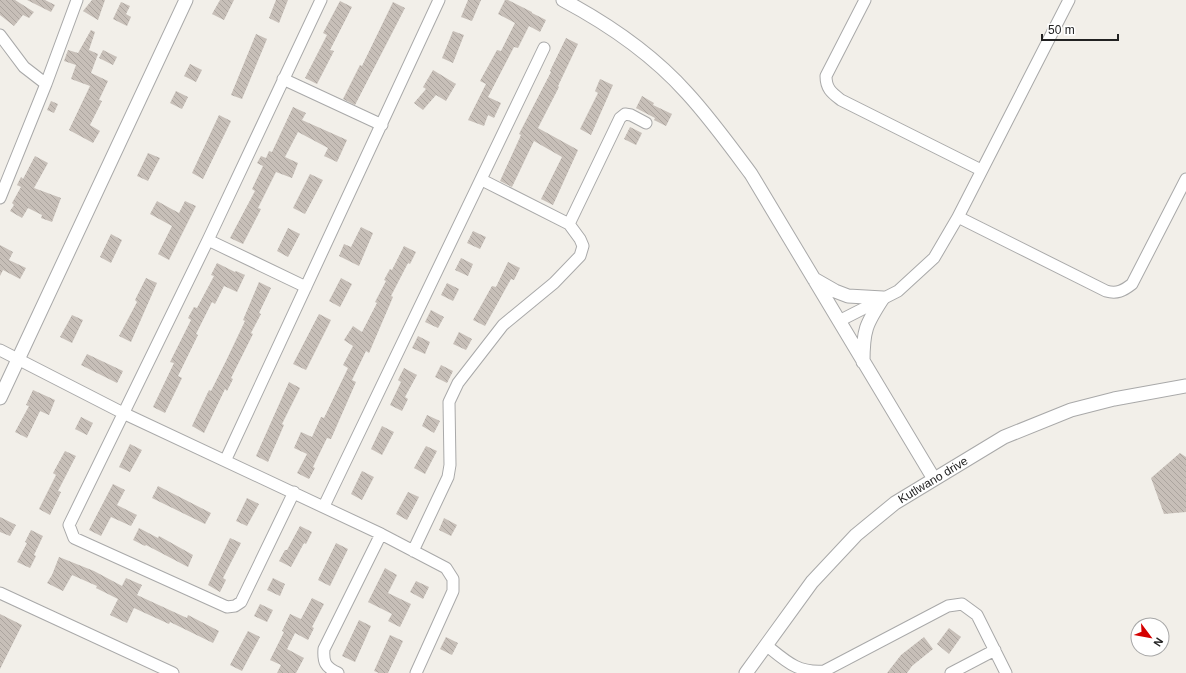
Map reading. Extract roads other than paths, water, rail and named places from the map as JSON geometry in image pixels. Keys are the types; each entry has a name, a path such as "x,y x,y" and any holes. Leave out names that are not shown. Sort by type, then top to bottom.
{"street":[{"path":"0,198 46,84 77,0"},
{"path":"0,398 186,0"},
{"path":"294,492 241,602 235,606 227,607 74,538 69,525 208,240 321,0"},
{"path":"226,460 439,0"},
{"path":"563,0 611,30 642,52 686,92 722,135 751,174 934,479"},
{"path":"865,0 826,76 826,84 830,92 841,100 981,170"},
{"path":"839,321 898,291 934,258 958,217 1069,0"},
{"path":"0,35 24,67 46,84"},
{"path":"324,506 482,180 544,48"},
{"path":"284,79 382,125"},
{"path":"569,224 620,118 625,114 631,114 646,123"},
{"path":"958,217 1114,293 1123,291 1132,284 1186,179"},
{"path":"414,551 448,477 450,465 448,402 458,383 503,324 554,283 580,256 583,246 569,224 482,180"},
{"path":"208,240 306,288"},
{"path":"813,279 848,296 883,298"},
{"path":"863,362 863,338 869,320 883,298"},
{"path":"0,350 18,361 123,413 324,506 446,568 453,579 454,591 416,673"},
{"name":"Kutlwano drive","path":"746,673 812,582 856,535 895,503 1004,437 1071,410 1114,399 1186,386"},
{"path":"338,673 330,669 323,659 324,649 381,534"},
{"path":"0,593 173,673"},
{"path":"766,644 790,664 809,672 824,671 948,606 962,604 977,615 1006,673"},
{"path":"951,673 995,650"}]}
